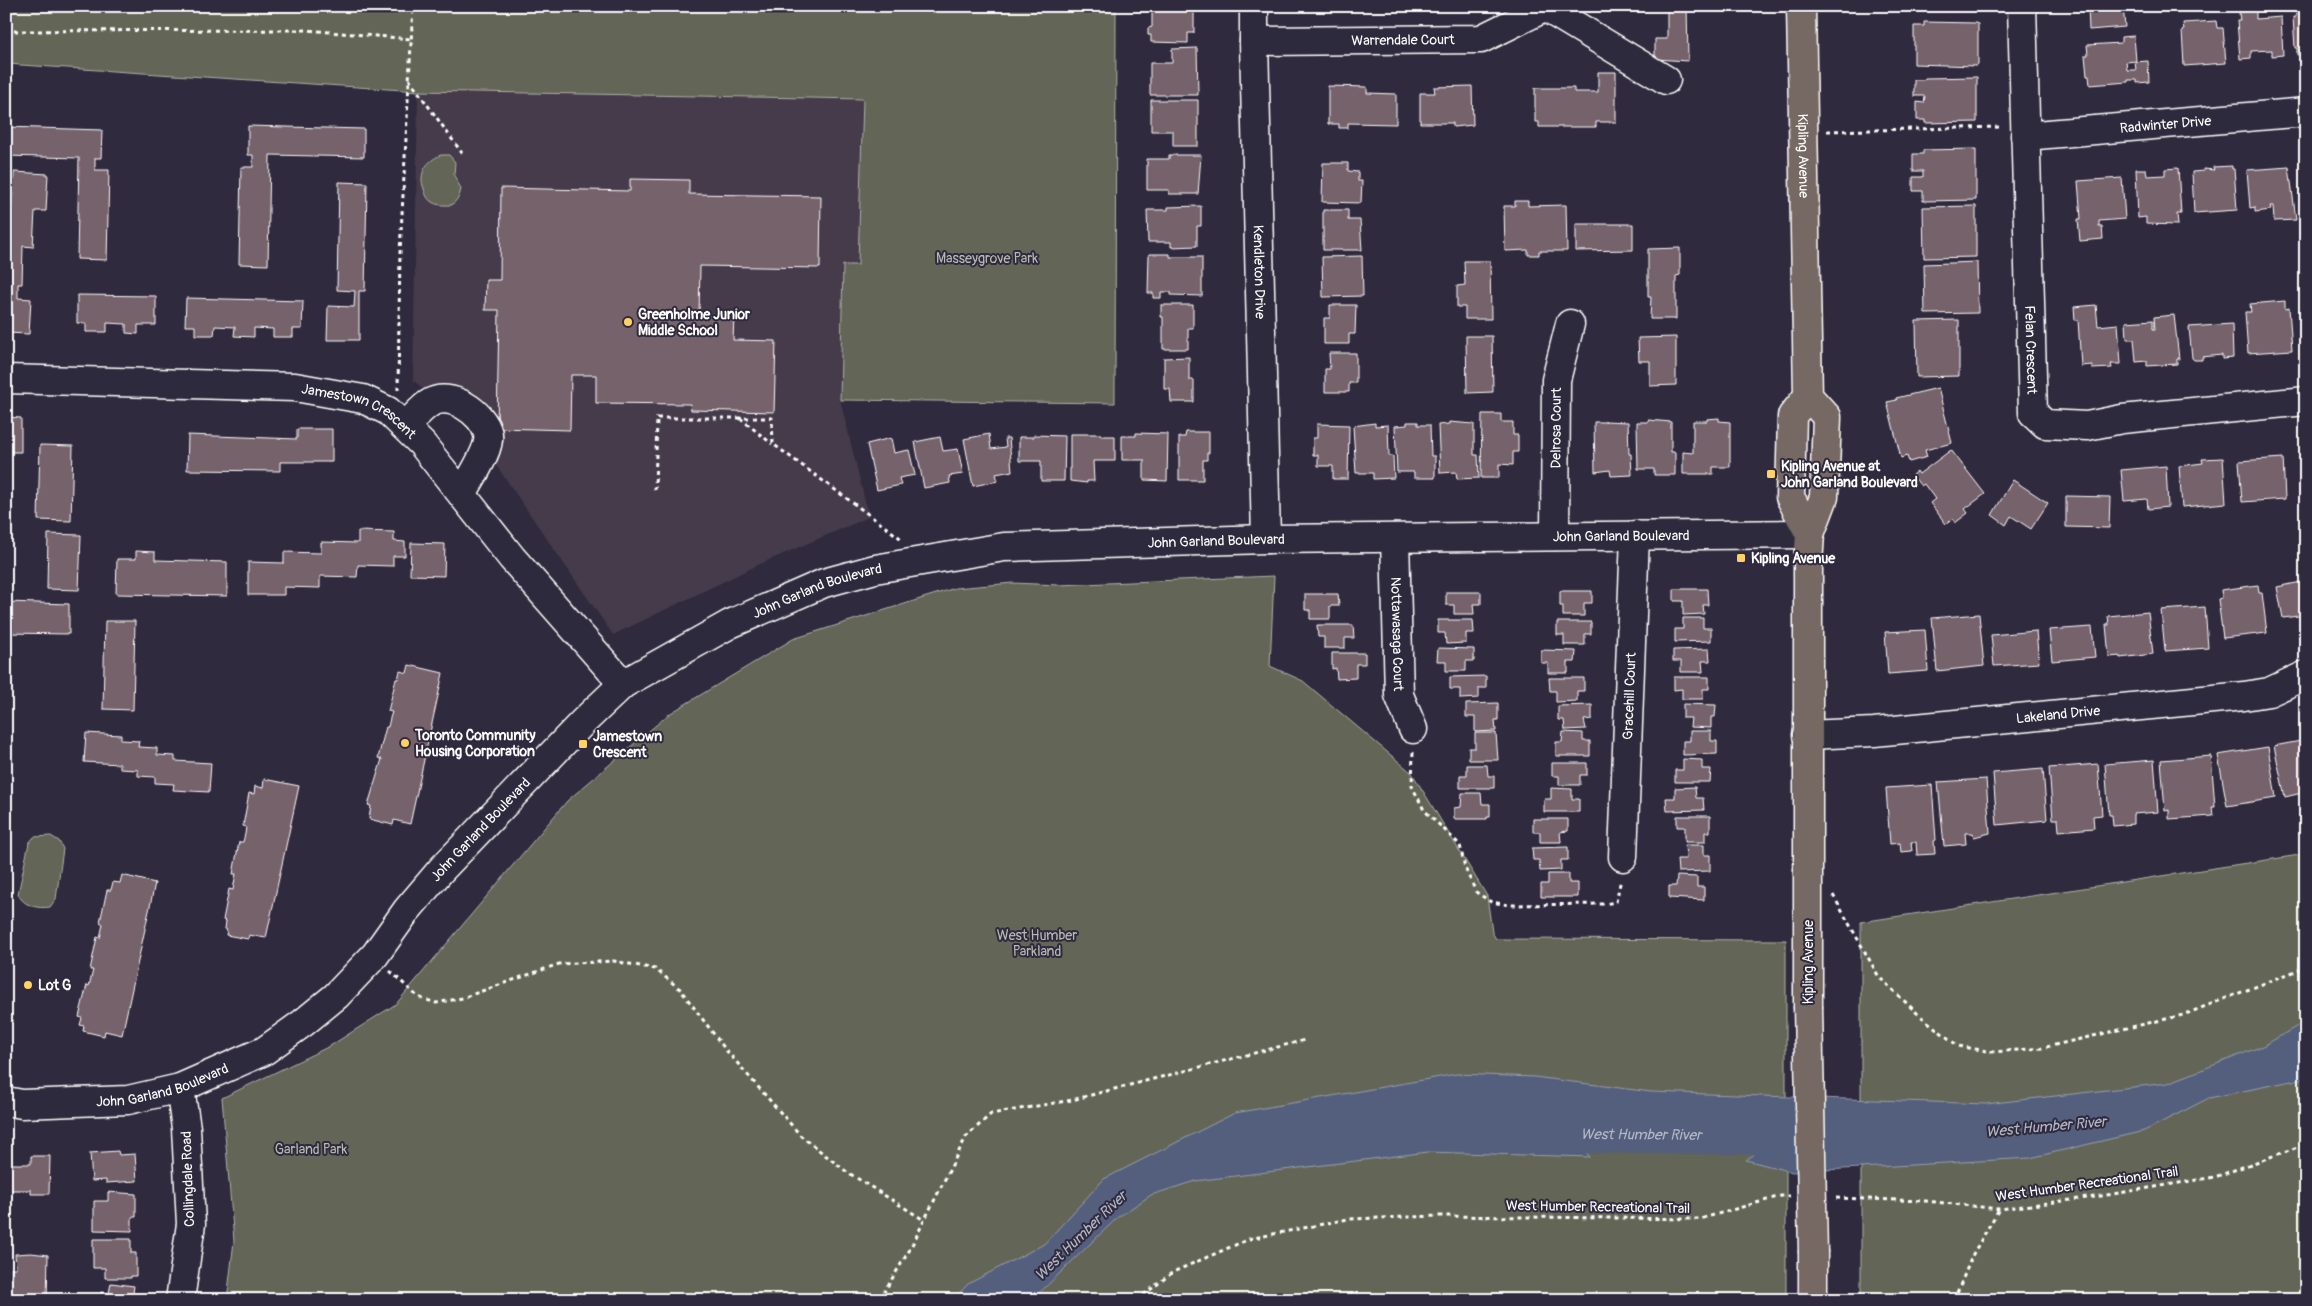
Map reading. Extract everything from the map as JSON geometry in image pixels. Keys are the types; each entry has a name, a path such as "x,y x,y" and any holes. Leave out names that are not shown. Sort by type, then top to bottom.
{"main road":[{"name":"Kipling Avenue","path":"1801,6 1808,396 1792,416 1790,497 1810,534 1807,735 1808,1006 1813,1300"}],"street":[{"name":"Kendleton Drive","path":"1254,6 1266,539"},
{"name":"Felan Crescent","path":"2022,6 2033,413 2045,424 2087,426 2122,420 2306,401"},
{"name":"Warrendale Court","path":"1254,41 1481,39 1545,7"},
{"path":"1545,7 1666,80"},
{"name":"Radwinter Drive","path":"2025,136 2306,112"},
{"name":"Delrosa Court","path":"1555,536 1556,380 1570,324"},
{"name":"Jamestown Crescent","path":"6,379 295,388 363,399 388,412 422,444 512,558 623,684"},
{"path":"401,424 430,403 448,398 469,409 481,421 488,435 484,453 462,494"},
{"name":"John Garland Boulevard","path":"6,1101 22,1104 128,1100 180,1088 264,1051 304,1023 336,996 375,954 407,910 441,870 623,684 730,624 824,583 875,569 928,558 1004,547 1266,539 1810,534"},
{"name":"Gracehill Court","path":"1623,858 1635,535"},
{"name":"Nottawasaga Court","path":"1395,538 1399,695 1413,729"},
{"name":"Lakeland Drive","path":"1807,735 1884,731 2244,696 2269,692 2306,675"},
{"name":"Collingdale Road","path":"180,1088 186,1128 191,1224 180,1300"}],"path":[{"path":"401,424 400,252 413,6"},
{"path":"6,31 306,30 411,39"},
{"path":"409,79 462,153"},
{"path":"1804,132 2000,126 2025,136"},
{"path":"655,490 657,418 772,418 773,444"},
{"path":"739,418 928,558"},
{"path":"1413,729 1412,786 1424,810 1460,845 1465,868 1476,892 1491,902 1518,905 1604,904 1616,902 1620,892 1623,858"},
{"path":"1833,895 1879,977 1918,1014 1958,1046 1993,1052 2042,1048 2183,1015 2306,967"},
{"path":"375,954 418,997 436,1003 462,998 559,964 614,962 655,968 680,989 725,1049 801,1136 846,1172 924,1220"},
{"path":"879,1300 910,1251 966,1137 991,1114 1072,1100 1305,1040"},
{"name":"West Humber Recreational Trail","path":"1829,1198 1926,1201 1999,1209 2095,1197 2215,1177 2306,1144"},
{"name":"West Humber Recreational Trail","path":"1137,1300 1173,1272 1249,1239 1348,1219 1440,1216 1700,1219 1781,1196 1791,1196"},
{"path":"1954,1300 1973,1254 1999,1209"}],"shaded area":[{"name":"Greenholme Junior Middle School","path":"418,91 864,99 858,265 843,265 840,399 869,517 760,564 613,635 476,436 413,380"}],"green space":[{"name":"Masseygrove Park","path":"6,6 1116,6 1115,403 840,400 843,265 858,265 863,99 418,91 6,64"},
{"path":"441,155 449,155 455,162 454,175 461,189 459,197 452,205 439,205 430,201 422,183 423,173 427,164"},
{"name":"West Humber Parkland","path":"1274,576 1270,666 1303,681 1412,773 1487,896 1492,932 1496,939 1786,940 1786,1300 227,1300 234,1241 222,1098 330,1046 396,1004 567,801 669,714 793,639 955,588 1013,583 1059,585"},
{"path":"51,836 59,841 63,849 56,899 50,907 41,908 27,904 18,894 29,843 34,837"},
{"path":"2306,854 2306,1300 1861,1300 1861,922"}],"water":[{"path":"2306,1021 2306,1078 2209,1098 2144,1131 2030,1158 1792,1172 1746,1160 1778,1138 1749,1127 1634,1117 1591,1128 1580,1146 1590,1157 1428,1152 1195,1181 1151,1195 1118,1217 1032,1300 953,1300 968,1284 1044,1244 1104,1179 1235,1113 1457,1074 1534,1077 1651,1092 1986,1104 2168,1083 2265,1045"}],"building":[{"path":"1155,6 1196,6 1196,12 1194,12 1194,33 1188,33 1188,43 1151,42 1148,28 1152,27 1152,11 1155,12"},
{"path":"1667,6 1687,6 1688,61 1655,59 1655,39 1667,39"},
{"path":"1913,6 1978,7 1976,9 1925,10 1925,8 1913,9"},
{"path":"2088,6 2123,6 2125,27 2089,30"},
{"path":"2295,6 2306,6 2306,54 2297,55 2297,48 2295,48 2293,17 2296,17"},
{"path":"2256,10 2256,19 2281,17 2283,55 2272,56 2272,50 2251,51 2251,58 2240,59 2237,21 2240,21 2239,12"},
{"path":"2216,21 2217,28 2223,28 2226,63 2184,66 2183,23"},
{"path":"1924,22 1978,24 1978,64 1976,66 1914,64 1914,26 1924,26"},
{"path":"2134,36 2136,61 2126,62 2127,70 2136,70 2135,62 2148,61 2149,82 2137,83 2137,80 2128,80 2128,82 2090,85 2085,55 2088,55 2087,45 2121,43 2121,37"},
{"path":"1197,48 1198,95 1150,95 1150,63 1172,63 1172,49"},
{"path":"1598,72 1616,72 1616,122 1596,122 1596,127 1539,127 1539,122 1535,122 1535,88 1574,88 1574,92 1598,92"},
{"path":"1977,77 1977,122 1925,123 1925,120 1917,120 1917,102 1924,103 1925,96 1914,96 1914,80"},
{"path":"1328,86 1367,87 1367,93 1396,94 1396,124 1348,123 1348,128 1339,128 1339,124 1328,124"},
{"path":"1472,86 1473,125 1453,127 1453,123 1420,123 1420,93 1435,93 1434,87"},
{"path":"1151,100 1198,100 1198,146 1173,146 1173,131 1151,131"},
{"path":"248,126 364,129 364,157 270,155 268,265 239,264 241,167 253,167 253,155 248,155"},
{"path":"6,127 102,130 101,158 95,158 95,170 109,170 107,260 77,259 79,158 6,156"},
{"path":"1976,149 1976,200 1923,201 1923,191 1913,191 1913,177 1923,177 1923,171 1913,171 1913,154 1923,154 1923,150"},
{"path":"1169,155 1201,155 1198,194 1169,194 1169,190 1147,190 1147,159 1169,159"},
{"path":"1323,163 1348,163 1348,171 1358,172 1358,181 1362,181 1361,203 1322,202"},
{"path":"2232,166 2232,169 2234,169 2237,210 2194,213 2192,172 2204,171 2204,169 2214,170 2213,167"},
{"path":"2289,167 2296,220 2274,221 2273,206 2270,206 2271,210 2255,212 2255,207 2250,208 2247,170"},
{"path":"2178,168 2181,214 2177,214 2178,225 2146,224 2146,217 2138,218 2136,169 2146,169 2147,176 2165,175 2165,169"},
{"path":"14,172 48,174 46,211 35,211 33,247 23,246 22,284 18,284 18,298 31,299 29,334 6,333 6,208 12,208"},
{"path":"2304,172 2306,172 2306,203"},
{"path":"2122,178 2125,219 2099,221 2099,226 2102,226 2103,239 2080,241 2078,219 2081,219 2078,181"},
{"path":"630,179 689,180 689,194 821,196 820,268 700,266 699,315 734,316 733,340 776,341 774,412 691,410 690,404 596,403 596,375 571,375 570,430 497,428 499,310 485,310 486,280 500,280 501,188 630,191"},
{"path":"339,182 367,183 365,291 359,291 359,340 327,340 328,306 354,307 355,291 337,290"},
{"path":"1515,201 1528,201 1528,206 1566,205 1567,251 1539,251 1539,255 1528,255 1528,250 1505,251 1504,206 1515,206"},
{"path":"1201,206 1201,226 1197,226 1197,246 1171,247 1171,242 1148,242 1147,210 1168,210 1168,207"},
{"path":"1976,206 1976,257 1924,258 1923,207"},
{"path":"1323,210 1348,210 1348,220 1360,220 1362,250 1323,250"},
{"path":"1576,224 1633,224 1633,250 1576,251"},
{"path":"1680,248 1680,275 1676,276 1676,319 1650,319 1651,297 1648,297 1648,249"},
{"path":"1149,254 1170,254 1170,257 1202,257 1202,296 1171,295 1171,292 1161,292 1161,298 1153,298 1153,293 1148,293"},
{"path":"1362,256 1363,296 1323,297 1322,257"},
{"path":"1464,261 1490,261 1491,319 1465,319 1465,307 1457,307 1457,286 1465,285"},
{"path":"1977,262 1978,313 1925,314 1924,264"},
{"path":"77,295 156,296 156,325 138,325 138,334 126,333 126,324 107,323 107,332 86,332 86,324 77,323"},
{"path":"186,298 303,301 302,329 293,329 293,337 273,337 273,329 254,328 254,337 234,336 235,327 215,326 214,335 195,335 195,326 185,326"},
{"path":"2285,301 2285,309 2289,308 2292,350 2248,353 2245,312 2251,312 2250,304"},
{"path":"1161,305 1193,305 1193,328 1188,328 1188,349 1163,349"},
{"path":"1330,305 1356,305 1355,334 1349,334 1349,344 1324,344 1324,318 1330,318"},
{"path":"2096,305 2098,326 2118,324 2121,364 2111,364 2112,368 2092,369 2092,365 2081,366 2078,320 2075,320 2074,307"},
{"path":"2174,315 2179,359 2177,359 2177,364 2147,366 2147,361 2136,362 2134,339 2127,339 2126,322 2153,320 2153,329 2155,329 2154,317"},
{"path":"2306,317 2306,350 2305,350 2302,318"},
{"path":"1959,320 1959,376 1917,377 1916,321"},
{"path":"2232,324 2233,358 2222,359 2222,355 2202,357 2202,360 2194,360 2192,358 2189,327"},
{"path":"1466,336 1492,336 1493,392 1467,393"},
{"path":"1676,337 1676,385 1650,386 1650,361 1639,361 1638,338"},
{"path":"1329,353 1356,353 1356,383 1349,383 1349,392 1325,392 1325,369 1330,369"},
{"path":"1189,357 1189,380 1194,380 1194,402 1171,402 1170,389 1164,389 1164,358"},
{"path":"1938,388 1952,443 1925,450 1927,457 1909,462 1907,456 1901,458 1887,402"},
{"path":"1482,414 1501,414 1501,422 1513,422 1513,435 1518,435 1518,452 1513,452 1513,465 1499,464 1499,478 1481,478"},
{"path":"6,417 21,418 21,452 6,452"},
{"path":"1719,418 1719,421 1730,422 1730,467 1713,467 1713,474 1683,474 1683,452 1693,453 1693,421 1707,421 1707,419"},
{"path":"1648,420 1671,422 1671,452 1675,452 1675,475 1654,475 1654,469 1638,469 1637,422 1648,422"},
{"path":"1407,422 1418,422 1418,425 1430,425 1431,456 1435,456 1435,478 1414,478 1414,472 1397,472 1395,426 1407,425"},
{"path":"1449,422 1474,424 1474,455 1478,455 1479,478 1457,479 1456,472 1440,473 1438,425 1449,424"},
{"path":"1594,422 1628,422 1632,475 1611,476 1610,470 1595,472"},
{"path":"1375,423 1375,426 1388,425 1389,456 1393,456 1394,478 1373,479 1373,473 1356,473 1353,426"},
{"path":"1317,424 1349,425 1348,479 1333,479 1333,466 1318,466 1318,455 1313,455 1313,438 1317,438"},
{"path":"297,429 332,429 332,462 280,462 280,471 187,470 188,435 297,439"},
{"path":"1186,432 1209,432 1209,453 1207,453 1207,460 1203,460 1203,480 1179,480 1179,437 1185,437"},
{"path":"1136,433 1168,434 1167,481 1144,480 1144,460 1122,460 1122,436 1136,436"},
{"path":"989,434 991,449 1006,447 1005,438 1009,438 1012,471 996,474 998,481 973,486 964,439"},
{"path":"1070,434 1115,436 1115,461 1093,461 1094,481 1087,481 1087,483 1070,481"},
{"path":"1034,435 1065,436 1064,481 1041,481 1041,461 1019,461 1019,437 1034,437"},
{"path":"940,437 943,451 958,449 963,474 949,476 950,483 924,488 915,442"},
{"path":"891,438 894,453 909,450 915,475 899,478 901,485 877,490 867,444"},
{"path":"40,445 73,446 71,521 38,520"},
{"path":"1951,450 1985,494 1965,509 1968,513 1955,523 1953,519 1946,524 1930,503 1935,499 1924,484 1921,486 1912,475 1917,471 1919,474"},
{"path":"2223,458 2226,503 2182,507 2179,466 2203,463 2202,459"},
{"path":"2283,458 2285,499 2242,502 2239,461"},
{"path":"2166,466 2168,507 2148,509 2147,499 2124,501 2121,470"},
{"path":"6,468 10,468 9,504 6,504"},
{"path":"2013,480 2048,503 2031,529 2011,516 2006,525 1992,515"},
{"path":"2066,496 2110,497 2109,528 2066,527"},
{"path":"358,531 394,532 394,541 405,542 405,556 393,556 393,566 358,565 357,577 320,576 320,588 284,587 284,595 248,595 248,562 284,563 284,552 321,553 321,542 358,543"},
{"path":"48,534 81,535 79,590 47,589"},
{"path":"411,543 445,544 444,576 410,575"},
{"path":"136,551 155,552 155,560 227,562 227,596 116,594 117,559 136,559"},
{"path":"2306,581 2306,615 2283,618 2277,587"},
{"path":"2258,585 2259,593 2262,593 2267,633 2223,638 2218,599 2222,598 2221,590"},
{"path":"1674,589 1707,589 1708,605 1703,605 1704,614 1683,615 1683,601 1674,601"},
{"path":"1560,591 1592,591 1592,603 1584,603 1584,616 1563,616 1563,606 1560,606"},
{"path":"1446,592 1481,592 1481,604 1473,604 1474,614 1454,614 1454,605 1446,605"},
{"path":"1305,594 1338,594 1339,606 1330,606 1330,619 1310,619 1310,610 1305,610"},
{"path":"6,602 69,604 69,634 6,633"},
{"path":"2205,607 2208,648 2165,651 2161,610"},
{"path":"2148,612 2153,654 2120,658 2120,656 2109,657 2106,625 2109,625 2108,616"},
{"path":"1979,614 1984,666 1937,671 1932,618"},
{"path":"1683,618 1703,618 1703,628 1711,628 1711,641 1675,642 1675,629 1683,629"},
{"path":"1438,620 1473,620 1474,633 1466,633 1466,643 1446,644 1445,633 1438,633"},
{"path":"105,621 135,621 133,710 103,709"},
{"path":"1557,622 1591,622 1591,634 1585,634 1585,645 1564,645 1564,635 1557,635"},
{"path":"1317,625 1353,625 1354,638 1345,638 1345,648 1324,648 1324,637 1318,637"},
{"path":"2092,627 2095,657 2052,661 2049,630"},
{"path":"1925,630 1928,671 1888,674 1885,632"},
{"path":"2036,631 2039,663 1994,666 1991,635"},
{"path":"1438,648 1474,649 1474,661 1466,661 1466,671 1446,671 1446,661 1437,661"},
{"path":"1709,649 1710,661 1702,661 1703,672 1681,672 1681,661 1673,661 1673,650"},
{"path":"1541,650 1576,651 1575,662 1568,662 1568,673 1548,673 1548,663 1541,663"},
{"path":"1332,653 1365,653 1365,664 1356,664 1356,678 1337,679 1336,668 1332,669"},
{"name":"Toronto Community Housing Corporation","path":"409,665 443,673 410,824 394,820 393,825 369,819 371,806 368,805 382,759 378,758 392,712 388,711 396,679 398,679 400,671 407,673"},
{"path":"1486,676 1486,688 1479,688 1479,698 1460,699 1460,689 1450,689 1450,677"},
{"path":"1674,677 1709,677 1709,689 1703,689 1703,699 1682,699 1682,689 1674,690"},
{"path":"1549,678 1584,678 1584,691 1577,691 1577,701 1556,702 1556,691 1550,691"},
{"path":"1498,703 1498,720 1495,720 1496,731 1475,732 1475,717 1466,717 1466,704"},
{"path":"1683,704 1716,705 1715,717 1711,717 1711,728 1690,727 1691,718 1683,718"},
{"path":"1592,705 1592,719 1584,720 1586,729 1565,730 1564,720 1558,720 1558,706"},
{"path":"1690,731 1711,731 1711,741 1717,741 1717,754 1683,755 1683,741 1690,741"},
{"path":"1563,732 1583,733 1583,741 1590,741 1590,756 1556,756 1556,742 1562,742"},
{"path":"86,733 121,735 121,740 139,741 138,747 157,748 157,755 175,756 175,761 211,763 209,792 173,790 174,784 155,783 155,777 138,776 138,770 120,769 120,764 84,762"},
{"path":"1475,733 1496,733 1498,760 1469,760 1469,748 1475,748"},
{"path":"2306,740 2306,792 2285,797 2274,746"},
{"path":"2268,747 2276,798 2227,806 2218,755"},
{"path":"2211,756 2215,807 2212,807 2213,816 2169,819 2169,810 2165,811 2161,760"},
{"path":"1683,759 1702,760 1702,769 1711,769 1710,782 1675,782 1675,770 1683,770"},
{"path":"2154,760 2158,812 2133,814 2133,824 2113,826 2112,815 2109,815 2105,764"},
{"path":"1552,763 1587,763 1587,775 1580,775 1580,785 1559,785 1559,776 1552,776"},
{"path":"2098,764 2102,815 2093,816 2094,828 2059,831 2058,819 2053,819 2049,768"},
{"path":"1467,765 1487,765 1488,776 1494,776 1494,788 1460,788 1460,775 1467,775"},
{"path":"2043,769 2047,820 1997,825 1993,773"},
{"path":"264,779 299,786 266,938 249,935 248,939 226,935 226,921 223,920 229,889 233,890 236,874 233,874 239,842 243,842 245,834 246,827 243,826 249,793 254,794 255,786 263,788"},
{"path":"1986,779 1990,833 1974,837 1973,833 1965,833 1966,844 1944,846 1938,782"},
{"path":"1932,785 1936,840 1934,841 1935,854 1917,855 1916,842 1911,842 1912,851 1901,852 1900,843 1890,844 1886,788"},
{"path":"1695,787 1696,798 1703,798 1704,810 1667,811 1666,798 1675,798 1675,788"},
{"path":"1551,788 1572,789 1572,799 1579,799 1579,812 1544,812 1544,799 1551,799"},
{"path":"1462,793 1481,793 1482,804 1490,804 1490,817 1487,817 1487,819 1454,819 1454,808 1461,807"},
{"path":"1677,816 1710,816 1710,832 1705,832 1705,842 1685,842 1685,827 1677,827"},
{"path":"1533,819 1568,819 1568,831 1560,832 1561,842 1540,842 1540,832 1533,832"},
{"path":"1685,845 1704,845 1704,855 1710,855 1710,871 1678,872 1677,859 1686,859"},
{"path":"1568,847 1568,860 1561,860 1561,870 1540,871 1539,860 1533,860 1532,848"},
{"path":"1548,874 1569,874 1569,883 1578,883 1578,897 1541,897 1541,884 1548,884"},
{"path":"122,875 155,883 122,1035 105,1031 104,1036 83,1031 84,1026 80,1025 82,1018 79,1017 93,970 90,970 97,937 100,938 103,924 100,922 107,890 111,890 113,882 120,883"},
{"path":"1677,876 1697,877 1697,887 1704,887 1704,900 1669,898 1669,886 1676,886"},
{"path":"118,1151 119,1155 135,1154 137,1181 106,1183 106,1180 92,1181 90,1153"},
{"path":"31,1156 50,1156 49,1194 31,1194 31,1190 6,1190 6,1164 31,1164"},
{"path":"108,1192 136,1194 136,1217 132,1217 132,1231 94,1230 94,1201 108,1201"},
{"path":"93,1239 131,1239 131,1253 136,1253 136,1276 131,1276 131,1278 105,1278 105,1268 93,1268"},
{"path":"15,1254 48,1255 47,1300 6,1300 6,1277 11,1277 11,1268 16,1268"},
{"path":"111,1283 134,1286 132,1300 100,1300 101,1292 109,1293"}],"waterway":[{"name":"West Humber River","path":"1536,1136 1573,1134 1823,1136"}],"place":[{"name":"Greenholme Junior Middle School","path":"628,322"},
{"name":"Kipling Avenue at John Garland Boulevard","path":"1771,474"},
{"name":"Kipling Avenue","path":"1741,558"},
{"name":"Toronto Community Housing Corporation","path":"405,743"},
{"name":"Jamestown Crescent","path":"583,744"},
{"name":"Lot G","path":"28,985"}],"park label":[{"name":"Garland Park","path":"311,1149"}]}
